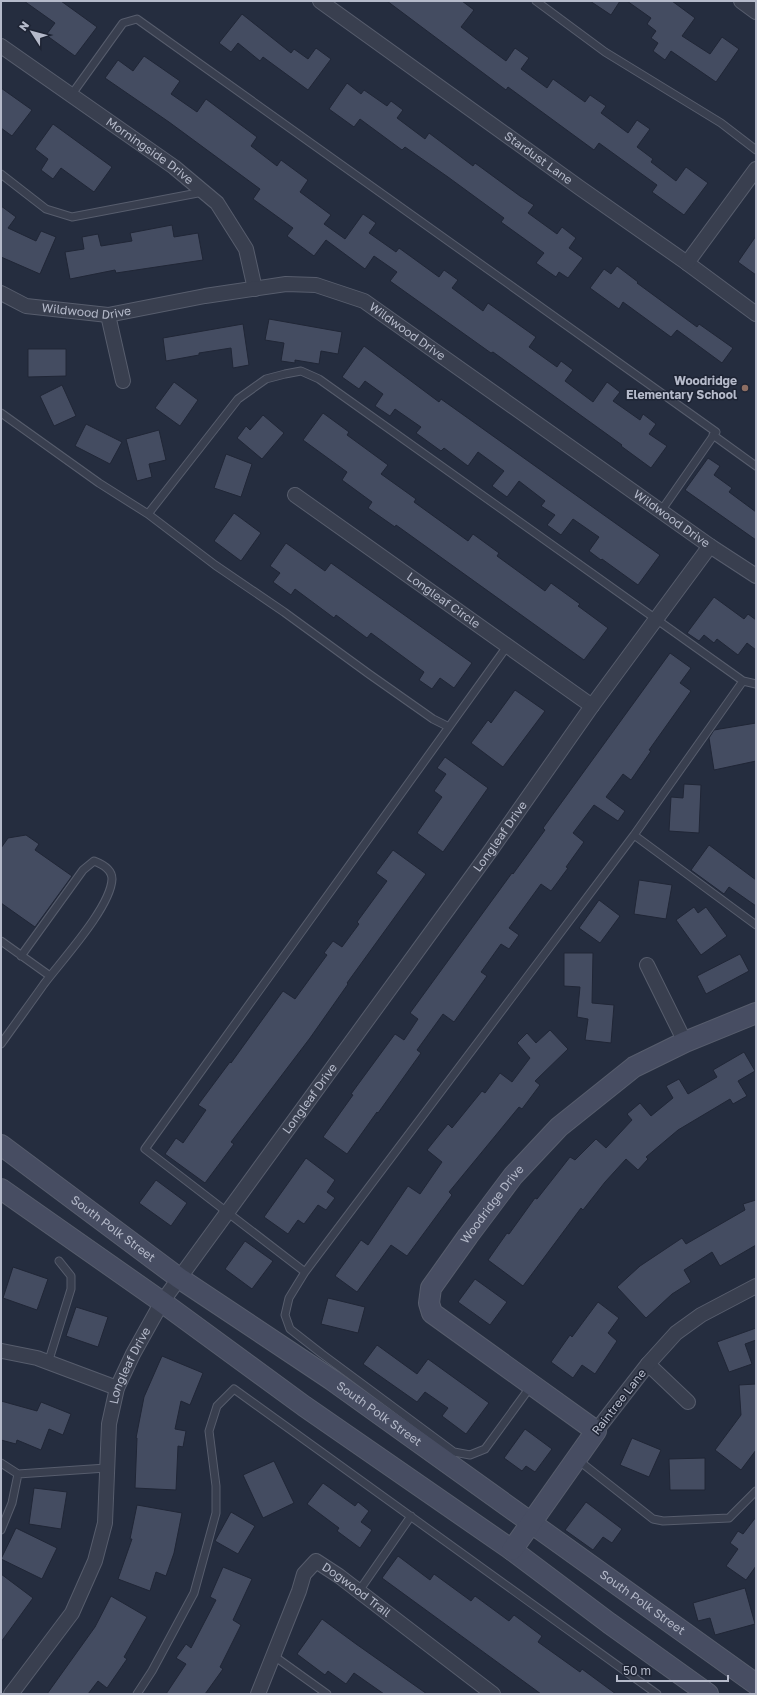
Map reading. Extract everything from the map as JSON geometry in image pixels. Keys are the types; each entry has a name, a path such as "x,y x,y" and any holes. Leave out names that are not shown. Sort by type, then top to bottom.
{"main road":[{"name":"Woodridge Drive","path":"596,1431 432,1313 429,1303 431,1288 468,1236 514,1176 559,1127 634,1067 685,1042 756,1013"},
{"name":"South Polk Street","path":"1,1145 178,1278 332,1380 756,1684"},
{"path":"1,1188 162,1302 304,1406 512,1550 609,1623 708,1694"},
{"name":"Raintree Lane","path":"512,1550 596,1431"}],"street":[{"name":"Stardust Lane","path":"320,1 756,314"},
{"path":"741,1 756,12"},
{"name":"Morningside Drive","path":"1,46 72,94 174,167 217,203 246,249 255,290"},
{"path":"687,263 756,169"},
{"name":"Wildwood Drive","path":"1,293 26,306 108,315 205,296 255,290 286,284 316,285 364,301 710,546 756,576"},
{"path":"108,315 122,381"},
{"name":"Longleaf Circle","path":"294,495 508,645 592,706"},
{"name":"Longleaf Drive","path":"11,1694 72,1613 95,1561 105,1524 106,1468 109,1424 117,1388 133,1354 162,1302 486,856 592,706 710,546"},
{"path":"647,965 685,1042"},
{"name":"Raintree Lane","path":"596,1431 648,1364 676,1333 701,1315 756,1286"},
{"path":"2,1351 37,1358 117,1388"},
{"path":"648,1364 688,1402"},
{"name":"Dogwood Trail","path":"258,1694 274,1656 304,1574 316,1561 359,1590 493,1694"}],"lane":[{"path":"536,1 605,52 721,122 756,150"},
{"path":"72,94 123,23 137,19 716,432 661,511"},
{"path":"1,174 46,209 72,217 203,192"},
{"path":"148,514 238,399 266,379 301,372 319,379 743,681 756,684"},
{"path":"1,413 99,483 148,514 215,565 284,612 434,719 449,727"},
{"path":"714,435 756,466"},
{"path":"305,1272 145,1149 508,645"},
{"path":"532,1385 485,1449 470,1455 454,1452 290,1329 286,1315 289,1298 305,1272 634,835 743,681"},
{"path":"634,835 756,925"},
{"path":"1,1044 93,920 109,894 112,878 106,866 94,860 83,870 21,956"},
{"path":"1,941 50,976"},
{"path":"48,1363 71,1289 70,1276 59,1261"},
{"path":"137,1694 152,1672 194,1593 216,1513 216,1486 208,1431 217,1406 234,1389 657,1694"},
{"path":"576,1459 652,1519 729,1518 756,1491"},
{"path":"1,1463 18,1474 106,1468"},
{"path":"1,1530 12,1503 18,1474"},
{"path":"359,1590 411,1516"},
{"path":"274,1656 327,1694"}],"building":[{"path":"24,1 61,1 97,27 75,56 46,35 55,23"},
{"path":"387,1 462,1 474,10 461,27 506,61 515,48 529,58 521,69 547,88 553,79 585,102 590,95 606,106 601,113 628,133 637,120 650,129 637,147 653,159 651,162 676,181 686,167 708,183 684,215 652,192 657,185 599,143 594,150 508,87 506,90"},
{"path":"590,1 620,1 611,15"},
{"path":"627,1 672,1 695,18 682,36 710,54 722,37 739,49 716,82 671,51 665,60 653,51 658,43 651,38 656,31 647,24 651,18"},
{"path":"242,14 291,53 294,49 308,59 316,48 331,59 308,90 263,57 260,61 238,43 231,52 219,43"},
{"path":"144,56 180,81 171,94 197,112 206,99 257,137 251,146 277,166 281,160 308,180 300,192 331,215 324,224 345,239 363,214 376,223 369,233 396,252 399,248 439,277 444,270 458,280 452,288 483,311 488,303 536,337 529,347 557,367 561,361 573,370 565,381 593,402 607,382 620,392 613,401 640,420 643,414 656,424 649,434 667,446 651,468 621,446 622,445 493,352 491,353 390,281 397,272 374,256 365,269 326,240 314,256 287,236 293,228 253,199 260,189 169,122 105,78 118,60 133,71"},
{"path":"347,83 361,94 364,90 387,106 391,101 403,110 397,118 425,139 429,133 473,166 475,163 534,205 528,213 557,234 562,227 576,238 569,248 583,258 568,278 559,272 556,277 536,263 544,253 501,222 504,218 448,177 405,147 402,150 360,119 354,127 329,109"},
{"path":"1,88 32,110 12,136 1,128"},
{"path":"53,124 112,167 94,192 61,168 53,179 41,170 48,159 35,149"},
{"path":"1,206 16,217 8,228 36,241 41,231 56,237 40,274 1,257"},
{"path":"172,225 174,237 198,233 203,260 116,273 115,270 70,279 65,252 84,249 82,237 98,234 101,246 132,241 130,233"},
{"path":"756,236 756,275 738,262"},
{"path":"617,266 638,282 637,283 697,327 699,324 733,348 722,363 677,330 671,337 623,302 619,309 590,288 604,269 611,274"},
{"path":"269,319 342,332 338,354 321,351 319,364 295,360 295,363 281,361 284,343 265,340"},
{"path":"243,324 249,365 233,368 231,348 199,353 199,355 166,361 163,338"},
{"path":"364,346 439,402 441,399 660,555 638,585 589,551 599,537 573,519 561,535 547,525 555,515 541,506 545,501 519,481 507,497 492,486 504,471 478,452 468,466 444,448 441,451 416,433 421,427 395,409 390,416 375,406 383,394 365,381 359,389 342,377"},
{"path":"28,349 66,349 66,376 28,377"},
{"path":"174,382 198,400 180,426 155,408"},
{"path":"62,385 76,416 54,426 40,396"},
{"path":"323,413 349,432 347,435 388,465 381,474 416,499 414,502 468,541 473,534 499,553 497,556 545,591 551,583 580,604 578,606 608,628 584,660 396,525 395,527 368,508 372,502 342,480 347,472 303,440"},
{"path":"263,415 284,433 262,459 237,438 246,426 250,430"},
{"path":"86,424 122,442 110,464 75,446"},
{"path":"159,430 166,460 149,464 152,477 137,481 126,439"},
{"path":"226,454 252,464 241,497 214,488"},
{"path":"708,458 720,466 714,475 732,488 729,492 756,512 756,540 685,490"},
{"path":"234,513 261,533 241,561 214,541"},
{"path":"286,543 325,571 331,563 472,663 454,688 440,678 432,689 419,680 424,672 371,633 367,638 336,615 334,618 295,589 291,595 273,582 280,573 270,566"},
{"path":"714,597 744,619 748,614 756,620 756,650 747,643 738,655 717,639 714,643 704,635 699,641 687,633"},
{"path":"670,653 691,668 680,683 691,691 649,750 651,751 631,780 623,774 606,797 625,811 618,821 594,805 573,833 584,842 566,867 568,868 551,891 541,884 509,928 519,935 509,949 501,944 481,972 487,976 454,1022 443,1014 417,1050 421,1053 347,1154 323,1137 353,1095 351,1094 395,1034 404,1040 418,1019 410,1013 545,830 543,828"},
{"path":"515,690 545,711 503,767 471,743 488,720 491,723"},
{"path":"756,723 756,761 714,770 709,738 714,730"},
{"path":"445,757 488,788 443,852 417,833 442,797 434,791 446,774 437,768"},
{"path":"684,784 701,785 699,833 669,831 671,797 683,798"},
{"path":"26,835 39,844 35,850 72,876 35,927 1,903 1,848 8,838"},
{"path":"709,845 756,880 756,906 729,887 724,894 691,870"},
{"path":"393,850 426,874 347,983 348,984 310,1038 231,1142 234,1144 205,1183 165,1154 176,1138 183,1143 206,1110 198,1105 230,1062 231,1063 283,991 295,999 327,955 324,953 333,941 342,947 359,924 357,922 387,881 376,873"},
{"path":"639,880 672,885 666,919 634,914"},
{"path":"599,900 620,916 600,943 579,928"},
{"path":"694,907 698,913 706,907 727,936 701,955 676,920"},
{"path":"564,953 593,953 592,1003 614,1005 611,1043 585,1040 588,1019 577,1017 580,987 564,986"},
{"path":"740,954 749,971 706,994 697,976"},
{"path":"550,1030 568,1049 535,1081 540,1085 522,1109 519,1107 449,1192 452,1195 407,1256 391,1245 357,1292 335,1276 361,1240 368,1245 408,1186 420,1194 442,1162 427,1150 448,1124 452,1128 482,1091 485,1093 500,1073 512,1082 530,1058 517,1043 527,1033 536,1043"},
{"path":"744,1052 755,1071 738,1081 747,1096 733,1104 730,1099 678,1130 646,1157 648,1159 638,1170 626,1159 605,1182 583,1210 581,1208 523,1286 488,1260 507,1233 509,1234 535,1198 537,1199 570,1157 575,1160 596,1139 606,1148 632,1120 627,1114 640,1103 651,1116 673,1098 666,1086 679,1079 688,1094 717,1077 713,1070"},
{"path":"306,1158 335,1180 327,1192 335,1198 326,1210 318,1205 304,1224 298,1220 288,1234 264,1217"},
{"path":"156,1180 187,1203 171,1226 139,1203"},
{"path":"756,1200 756,1245 720,1266 712,1252 684,1270 691,1282 672,1294 646,1318 617,1287 640,1266 682,1238 686,1244 745,1210 743,1204"},
{"path":"245,1241 273,1261 252,1289 225,1269"},
{"path":"13,1267 48,1279 37,1310 3,1298"},
{"path":"475,1279 507,1302 490,1325 458,1302"},
{"path":"328,1298 365,1307 358,1333 321,1324"},
{"path":"598,1302 619,1318 608,1333 617,1341 595,1374 582,1365 573,1378 551,1362 570,1335 572,1337"},
{"path":"76,1307 108,1317 98,1347 66,1336"},
{"path":"756,1328 756,1340 745,1344 752,1364 729,1372 717,1342"},
{"path":"377,1345 417,1374 428,1359 489,1403 466,1434 442,1416 448,1408 425,1392 417,1402 363,1364"},
{"path":"162,1356 203,1373 190,1405 181,1401 175,1429 186,1431 183,1447 178,1446 176,1490 135,1488 136,1438 144,1397"},
{"path":"756,1384 756,1450 741,1470 715,1450 741,1415 739,1385"},
{"path":"1,1401 37,1411 41,1402 71,1414 63,1435 49,1429 41,1450 17,1440 16,1444 1,1440"},
{"path":"525,1429 552,1449 535,1472 526,1466 522,1471 504,1458"},
{"path":"632,1438 661,1450 649,1477 620,1465"},
{"path":"705,1458 705,1490 670,1490 669,1459"},
{"path":"274,1461 294,1503 263,1518 243,1475"},
{"path":"323,1483 355,1506 358,1502 369,1511 361,1522 372,1530 360,1548 337,1531 339,1528 307,1504"},
{"path":"34,1488 67,1492 61,1529 29,1524"},
{"path":"586,1502 622,1529 612,1543 603,1537 593,1550 565,1530"},
{"path":"137,1505 182,1513 174,1553 166,1576 156,1572 150,1591 118,1579 132,1539 130,1539"},
{"path":"231,1512 255,1526 238,1554 215,1541"},
{"path":"756,1517 756,1566 746,1580 726,1566 738,1549 730,1543 738,1531 743,1534"},
{"path":"16,1528 57,1548 42,1579 1,1559"},
{"path":"398,1556 430,1580 434,1574 471,1601 475,1596 509,1621 514,1615 542,1636 538,1642 580,1672 582,1669 616,1694 541,1694 382,1578"},
{"path":"223,1567 252,1579 233,1620 241,1625 220,1667 223,1669 205,1694 166,1694 186,1664 176,1658 186,1644 191,1648 216,1600 210,1597"},
{"path":"1,1574 33,1598 1,1642"},
{"path":"745,1588 755,1624 715,1635 710,1618 698,1621 693,1603"},
{"path":"111,1596 147,1617 124,1657 127,1659 107,1688 98,1681 88,1694 47,1694 95,1627"},
{"path":"322,1619 427,1694 384,1694 354,1673 346,1684 328,1671 325,1675 297,1654"}],"place":[{"name":"Woodridge Elementary School","path":"745,388"}]}
